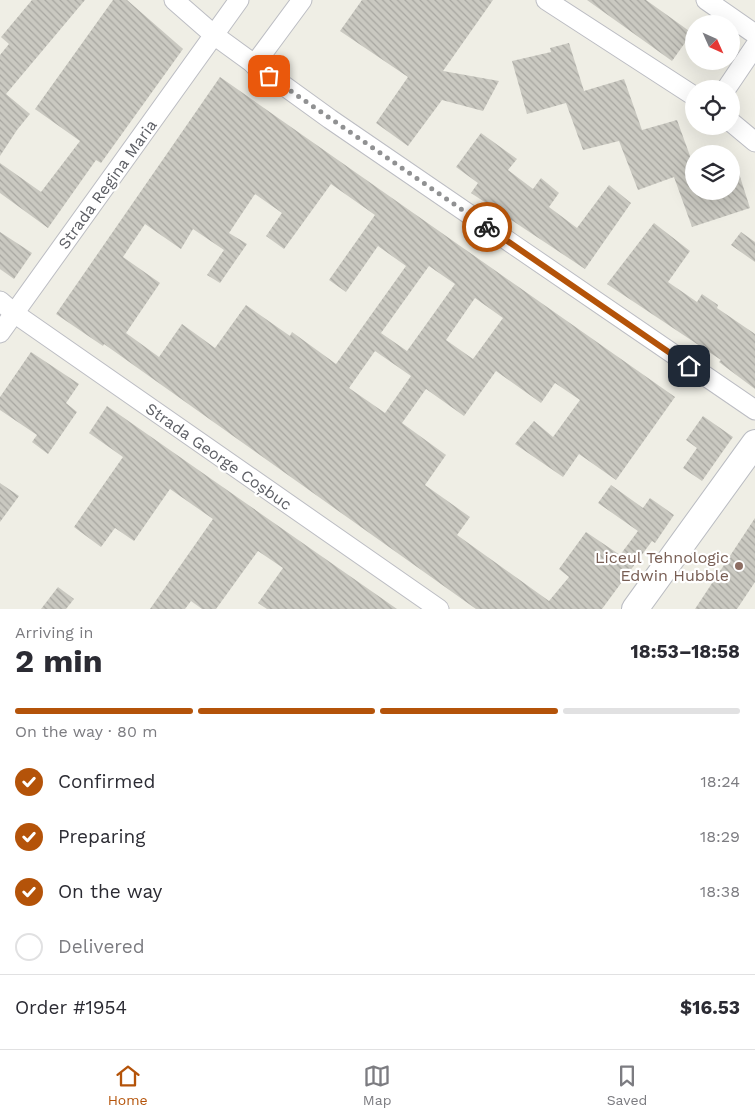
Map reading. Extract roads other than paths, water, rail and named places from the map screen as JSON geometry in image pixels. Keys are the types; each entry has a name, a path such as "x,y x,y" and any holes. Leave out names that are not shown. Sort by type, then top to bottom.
{"street":[{"path":"174,0 214,35 254,65 755,410"},
{"name":"Strada Regina Maria","path":"0,334 7,307 239,0"},
{"path":"254,65 302,0"},
{"path":"546,0 685,90"},
{"path":"706,0 755,34"},
{"path":"732,80 755,46"},
{"path":"740,130 755,142"},
{"name":"Strada George Coșbuc","path":"7,307 440,609"},
{"path":"635,609 755,443"}],"place":[{"name":"Liceul Tehnologic Edwin Hubble","path":"739,566"}]}
